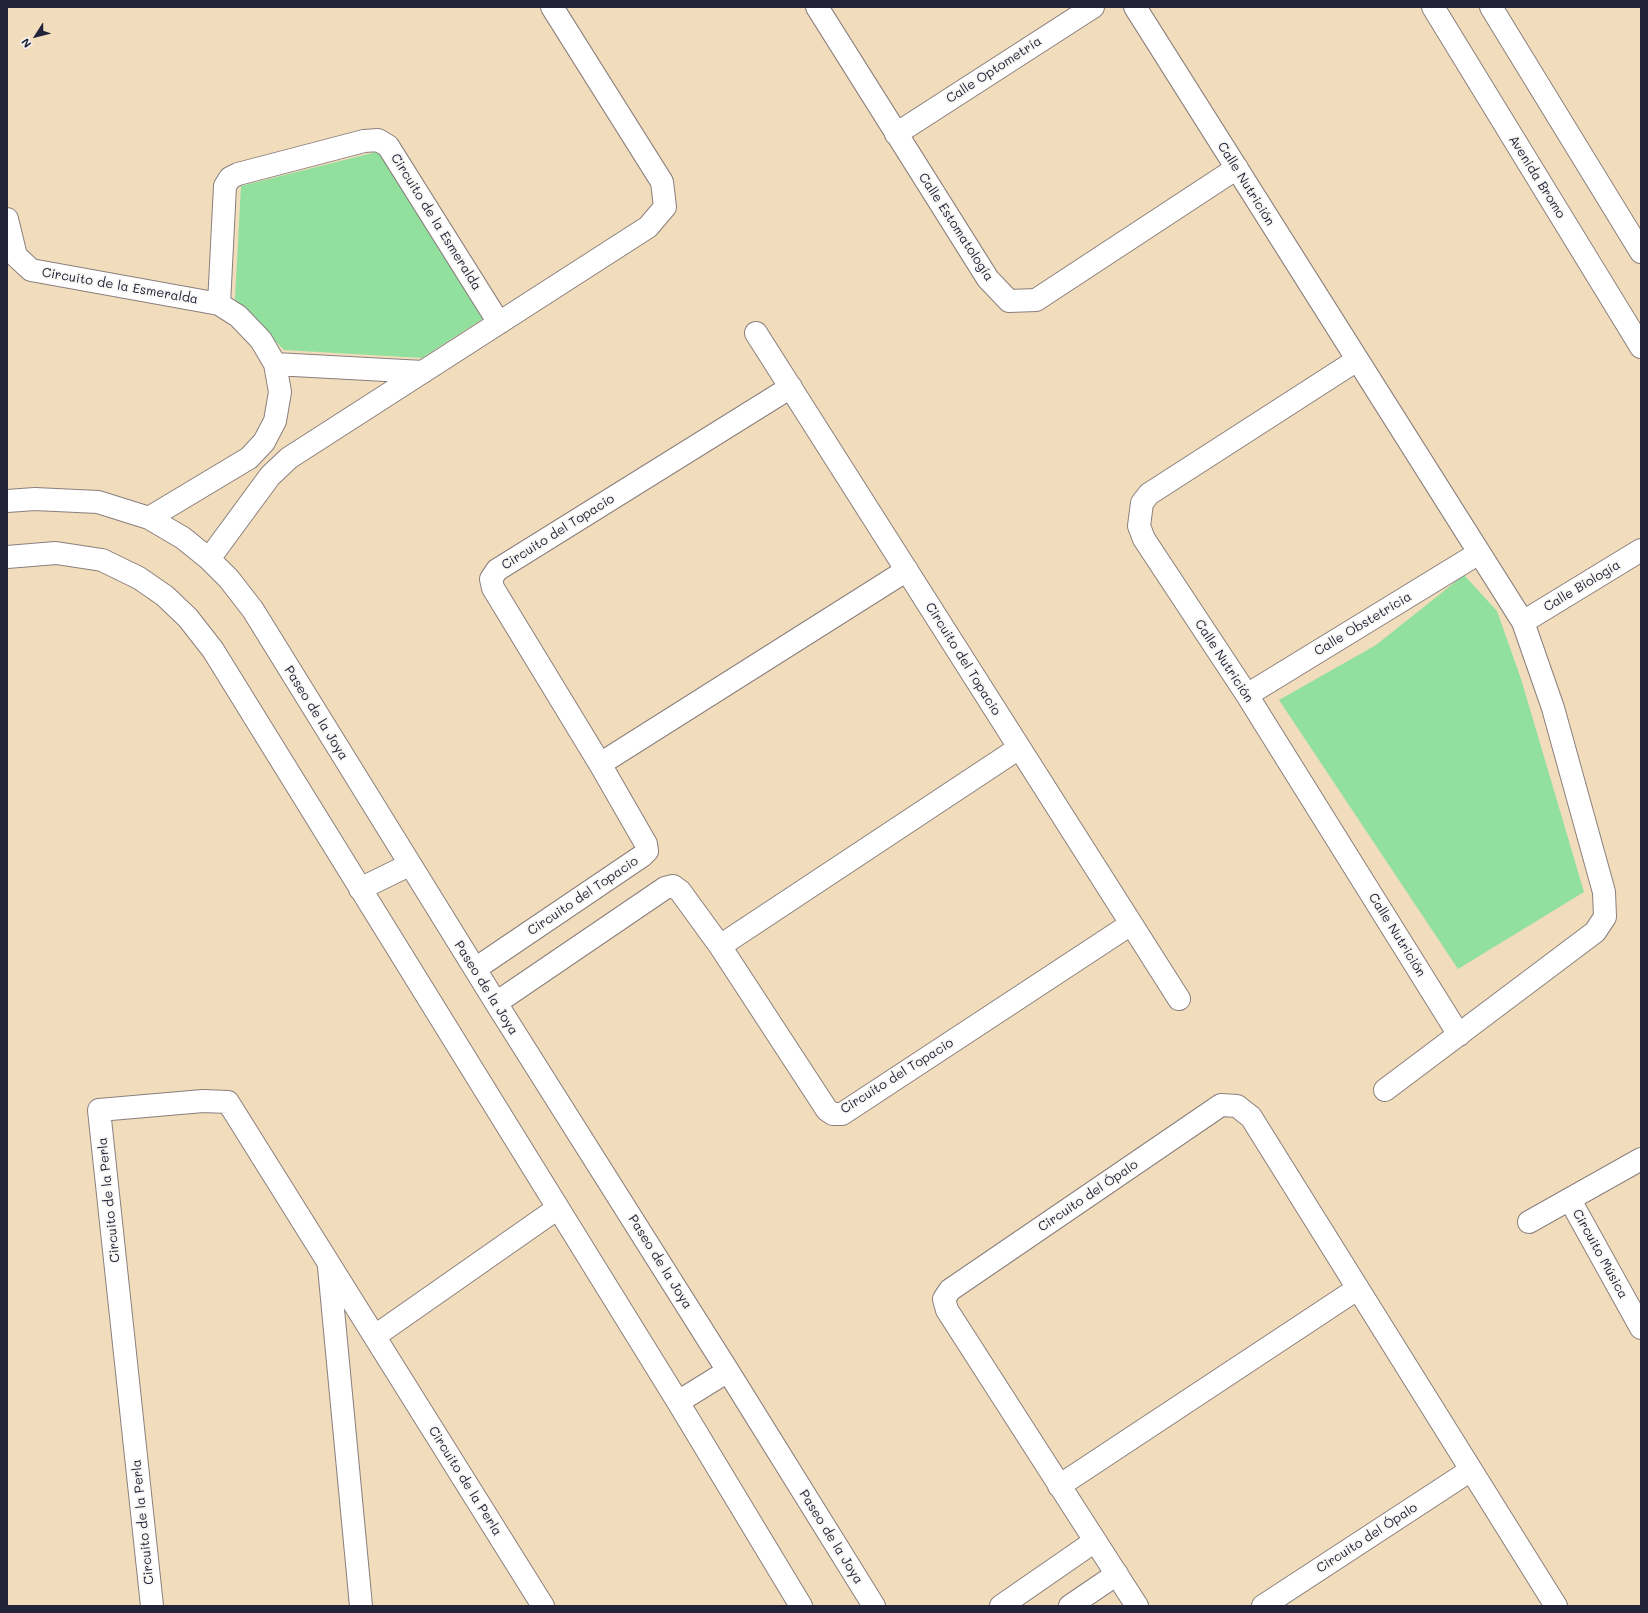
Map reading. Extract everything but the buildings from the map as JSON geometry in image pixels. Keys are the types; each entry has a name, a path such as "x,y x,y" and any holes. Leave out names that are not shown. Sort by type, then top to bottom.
{"street":[{"path":"209,559 270,476 290,458 648,227 666,207 662,182 552,7"},
{"name":"Calle Estomatología","path":"817,7 988,279 1009,300 1036,300 1236,168"},
{"name":"Calle Optometría","path":"896,134 1093,7"},
{"name":"Calle Nutrición","path":"1135,7 1523,622 1553,708 1604,892 1605,917 1595,932 1385,1090"},
{"name":"Avenida Bromo","path":"1433,7 1641,346"},
{"path":"1490,7 1641,252"},
{"name":"Circuito de la Esmeralda","path":"219,304 225,186 230,178 238,174 364,141 378,140 388,146 499,323"},
{"name":"Circuito de la Esmeralda","path":"7,219 16,256 31,270 219,304 238,316 261,340 275,364 280,392 275,421 264,442 249,458 149,518"},
{"name":"Circuito del Topacio","path":"756,333 1179,999"},
{"name":"Calle Nutrición","path":"1357,360 1149,494 1142,503 1139,526 1144,539 1246,695 1459,1035"},
{"path":"275,364 423,372"},
{"name":"Circuito del Topacio","path":"475,970 642,856 647,851 646,844 600,764 493,588 491,579 497,570 791,387"},
{"path":"249,458 270,476"},
{"name":"Paseo de la Joya","path":"7,500 35,499 98,502 149,518 183,538 209,559 229,579 253,610 409,865 728,1371 874,1606"},
{"name":"Calle Biología","path":"1523,622 1641,550"},
{"path":"7,557 56,553 102,560 139,578 165,596 188,618 213,650 678,1402 786,1596 801,1606"},
{"name":"Calle Obstetricia","path":"1246,695 1479,553"},
{"path":"600,764 907,570"},
{"path":"720,946 1019,748"},
{"path":"360,889 409,865"},
{"name":"Circuito del Topacio","path":"496,1003 665,888 673,886 680,890 720,946 827,1110 833,1114 842,1114 1131,924"},
{"name":"Circuito de la Perla","path":"152,1606 99,1110 203,1101 228,1102 543,1606"},
{"name":"Circuito del Ópalo","path":"1137,1606 947,1310 944,1299 950,1290 1222,1105 1237,1106 1251,1117 1556,1606"},
{"path":"1529,1222 1641,1159"},
{"name":"Circuito Música","path":"1570,1200 1641,1328"},
{"path":"375,1336 558,1208"},
{"name":"Circuito de la Perla","path":"328,1262 362,1606"},
{"path":"1059,1486 1358,1289"},
{"path":"678,1402 728,1371"},
{"name":"Circuito del Ópalo","path":"1263,1606 1471,1470"},
{"path":"1001,1606 1095,1541"},
{"path":"1070,1606 1116,1574"}],"green space":[{"path":"380,151 484,318 422,358 284,350 235,299 241,186"},
{"path":"1464,575 1497,611 1521,679 1584,892 1458,969 1279,700 1376,645"}]}
